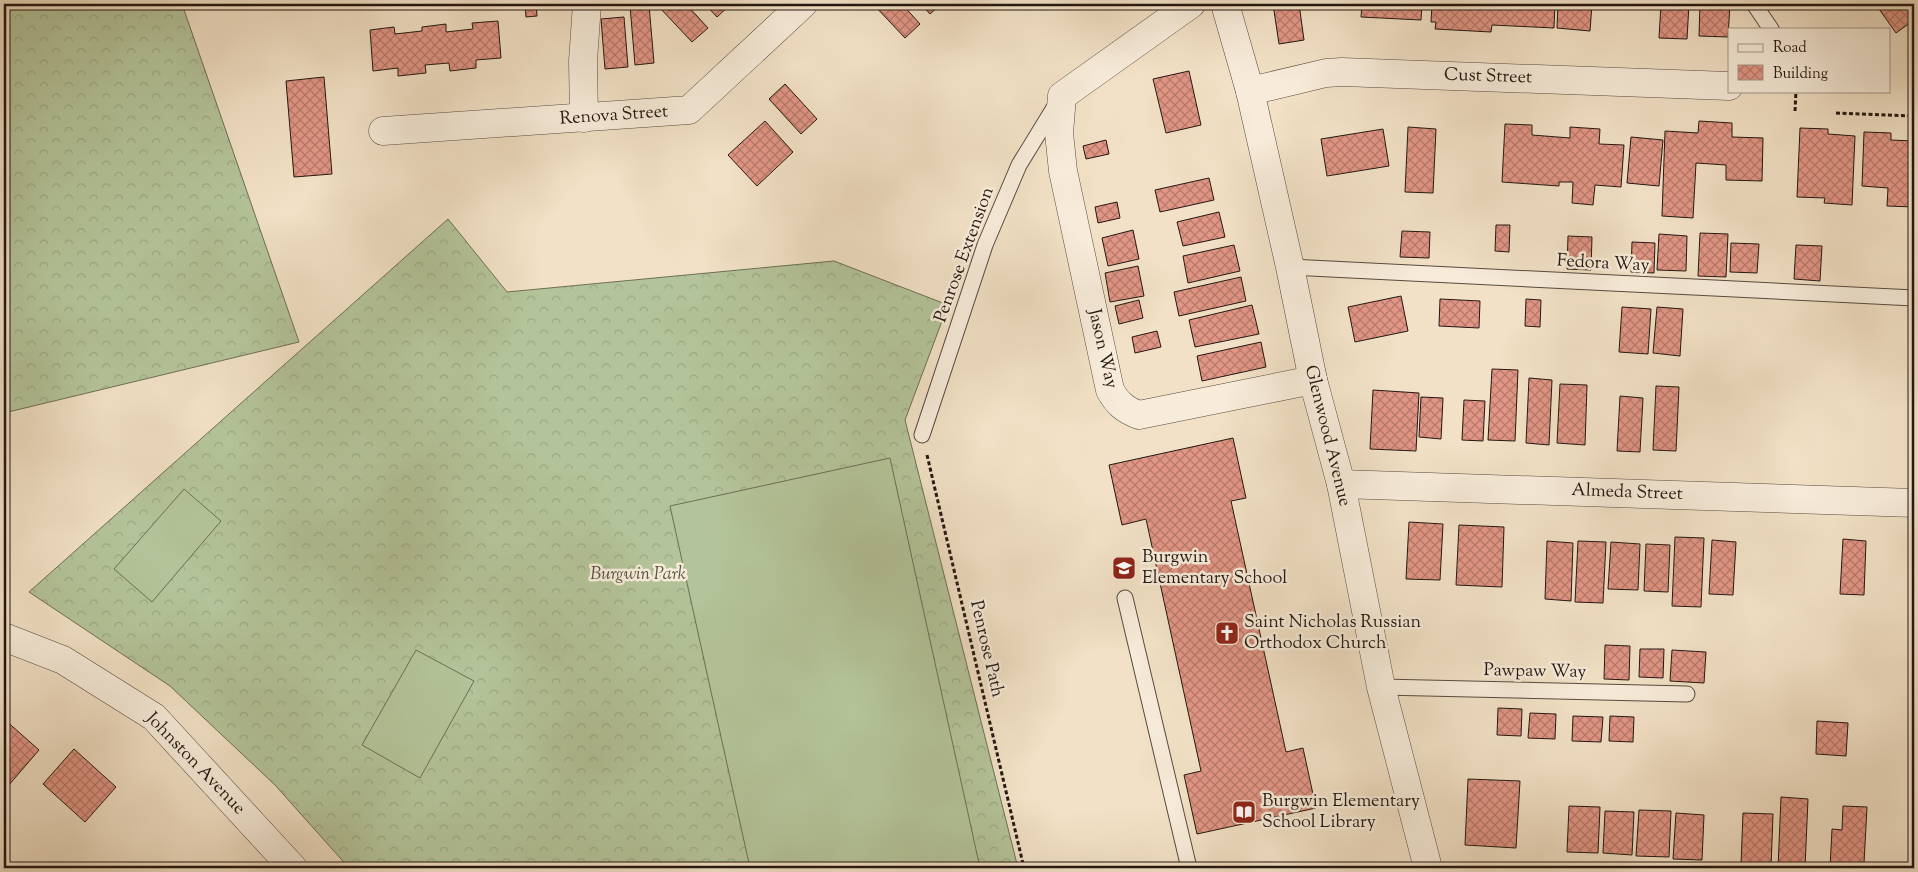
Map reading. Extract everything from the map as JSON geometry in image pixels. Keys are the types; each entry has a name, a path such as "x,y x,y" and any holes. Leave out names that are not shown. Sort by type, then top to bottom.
{"street":[{"path":"584,118 583,61 587,4"},
{"name":"Renova Street","path":"383,131 689,110 802,4"},
{"path":"1062,96 1191,4"},
{"name":"Glenwood Avenue","path":"1225,4 1250,91 1290,267 1313,380 1341,484 1381,687 1428,868"},
{"name":"Cust Street","path":"1250,91 1326,73 1342,72 1728,86"},
{"name":"Jason Way","path":"1062,96 1059,133 1063,171 1110,390 1122,407 1139,415 1313,380"},
{"name":"Almeda Street","path":"1341,484 1914,503"},
{"name":"Johnston Avenue","path":"4,637 63,660 154,717 293,868"}],"lane":[{"path":"1754,4 1770,28"},
{"name":"Penrose Extension","path":"922,435 985,245 1019,165 1062,96"},
{"name":"Fedora Way","path":"1290,267 1914,298"},
{"path":"1126,598 1189,868"},
{"name":"Pawpaw Way","path":"1381,687 1687,694"}],"path":[{"path":"1795,111 1796,92"},
{"path":"1836,113 1914,116"},
{"name":"Penrose Path","path":"922,435 1024,868"}],"green space":[{"path":"4,4 182,4 299,342 4,413"},
{"name":"Burgwin Park","path":"448,219 507,292 834,261 948,305 905,420 1018,868 349,868 275,785 170,686 29,592"},
{"path":"890,458 980,868 750,868 670,506"},
{"path":"184,489 221,521 152,602 114,569"},
{"path":"416,650 474,681 420,778 362,745"}],"building":[{"path":"525,4 536,4 537,16 526,17"},
{"path":"665,4 686,4 708,28 692,42 660,8"},
{"path":"705,4 731,4 717,17"},
{"path":"873,4 902,4 920,24 905,38"},
{"path":"921,4 941,4 930,14"},
{"path":"1273,4 1299,4 1304,40 1279,44"},
{"path":"1362,4 1422,4 1421,20 1361,17"},
{"path":"1432,4 1555,4 1554,28 1492,25 1491,32 1435,29 1436,22 1431,22"},
{"path":"1558,4 1592,4 1590,31 1557,28"},
{"path":"1661,4 1689,4 1687,39 1659,38"},
{"path":"1700,4 1730,4 1728,37 1699,36"},
{"path":"1888,4 1914,4 1914,20 1896,33 1879,9"},
{"path":"649,5 654,63 635,65 630,6"},
{"path":"624,17 628,67 605,69 601,19"},
{"path":"498,21 501,58 476,60 476,68 450,71 449,63 425,65 426,73 398,76 398,68 373,71 370,30 394,27 395,34 422,31 422,27 446,24 446,32 473,29 472,23"},
{"path":"1189,71 1201,125 1166,133 1153,79"},
{"path":"324,77 332,174 294,177 286,81"},
{"path":"785,84 817,119 801,134 769,99"},
{"path":"765,121 793,152 757,186 728,155"},
{"path":"1699,121 1732,123 1732,137 1763,138 1762,181 1726,180 1726,165 1696,163 1693,218 1662,216 1665,131 1698,133"},
{"path":"1505,124 1532,125 1532,135 1570,138 1570,127 1600,129 1599,144 1624,145 1621,187 1595,185 1593,205 1572,203 1573,182 1559,182 1559,186 1502,182"},
{"path":"1408,127 1436,129 1433,193 1405,192"},
{"path":"1800,128 1828,129 1828,134 1855,136 1852,205 1824,203 1825,198 1797,197"},
{"path":"1383,129 1389,166 1327,176 1321,139"},
{"path":"1864,132 1891,133 1891,140 1914,141 1914,207 1887,206 1888,188 1862,186"},
{"path":"1631,137 1663,140 1659,186 1627,183"},
{"path":"1106,140 1109,154 1086,159 1083,146"},
{"path":"1209,178 1214,200 1160,212 1155,190"},
{"path":"1117,202 1120,218 1098,223 1095,207"},
{"path":"1219,212 1225,237 1183,246 1177,222"},
{"path":"1496,225 1510,225 1509,252 1495,251"},
{"path":"1133,230 1139,259 1108,266 1102,238"},
{"path":"1402,231 1430,232 1429,258 1400,257"},
{"path":"1700,233 1728,234 1726,277 1698,276"},
{"path":"1659,234 1687,236 1686,271 1657,270"},
{"path":"1568,236 1592,237 1591,270 1567,269"},
{"path":"1632,242 1655,243 1654,273 1631,272"},
{"path":"1731,243 1759,244 1757,273 1730,272"},
{"path":"1234,245 1240,271 1188,283 1183,256"},
{"path":"1796,245 1822,246 1820,281 1794,279"},
{"path":"1138,266 1144,296 1110,302 1105,273"},
{"path":"1241,277 1246,301 1179,316 1174,292"},
{"path":"1401,296 1408,331 1355,342 1348,307"},
{"path":"1440,299 1480,301 1479,328 1439,326"},
{"path":"1526,299 1541,300 1540,327 1525,326"},
{"path":"1139,300 1143,318 1119,324 1115,306"},
{"path":"1252,305 1259,334 1195,347 1189,320"},
{"path":"1622,307 1651,309 1648,354 1619,352"},
{"path":"1657,307 1683,309 1680,356 1653,353"},
{"path":"1157,331 1161,347 1135,353 1132,337"},
{"path":"1261,342 1266,367 1202,381 1197,356"},
{"path":"1492,369 1518,370 1515,441 1488,440"},
{"path":"1529,378 1552,380 1549,445 1526,443"},
{"path":"1560,384 1587,385 1585,445 1557,443"},
{"path":"1656,386 1679,387 1676,451 1653,450"},
{"path":"1373,390 1419,393 1416,451 1370,449"},
{"path":"1620,396 1643,398 1640,452 1617,451"},
{"path":"1421,397 1443,398 1441,439 1419,437"},
{"path":"1464,400 1485,401 1483,441 1462,440"},
{"path":"1233,438 1246,498 1231,501 1286,752 1303,748 1316,808 1197,834 1184,775 1201,771 1146,519 1122,525 1109,465"},
{"path":"1409,522 1443,524 1440,580 1406,579"},
{"path":"1459,525 1504,527 1502,587 1456,585"},
{"path":"1675,537 1704,538 1701,607 1672,606"},
{"path":"1843,539 1866,541 1864,595 1840,594"},
{"path":"1712,540 1736,542 1733,595 1709,594"},
{"path":"1547,541 1573,543 1571,601 1545,599"},
{"path":"1578,541 1606,542 1603,603 1575,602"},
{"path":"1611,542 1640,544 1638,590 1608,589"},
{"path":"1646,544 1670,545 1668,592 1644,591"},
{"path":"1605,645 1630,646 1629,680 1604,679"},
{"path":"1640,649 1664,649 1663,678 1639,677"},
{"path":"1672,650 1706,652 1704,683 1670,681"},
{"path":"1498,708 1522,709 1521,736 1497,735"},
{"path":"1530,713 1556,714 1555,739 1528,738"},
{"path":"1573,716 1603,717 1601,742 1572,741"},
{"path":"1610,716 1634,717 1633,742 1609,741"},
{"path":"4,719 39,750 8,786 4,782"},
{"path":"1817,721 1848,723 1846,756 1816,754"},
{"path":"74,749 116,787 85,822 43,784"},
{"path":"1468,779 1520,781 1516,848 1465,845"},
{"path":"1781,797 1808,799 1805,868 1778,868"},
{"path":"1569,806 1600,807 1598,853 1567,852"},
{"path":"1843,806 1867,807 1864,863 1856,863 1856,868 1830,868 1832,829 1842,830"},
{"path":"1639,810 1671,811 1669,857 1636,856"},
{"path":"1605,811 1634,812 1632,855 1603,853"},
{"path":"1676,813 1704,815 1702,860 1673,859"},
{"path":"1743,813 1773,814 1771,867 1741,865"}],"place":[{"name":"Burgwin Elementary School","path":"1124,568"},
{"name":"Saint Nicholas Russian Orthodox Church","path":"1227,633"},
{"name":"Burgwin Elementary School Library","path":"1244,812"}]}
